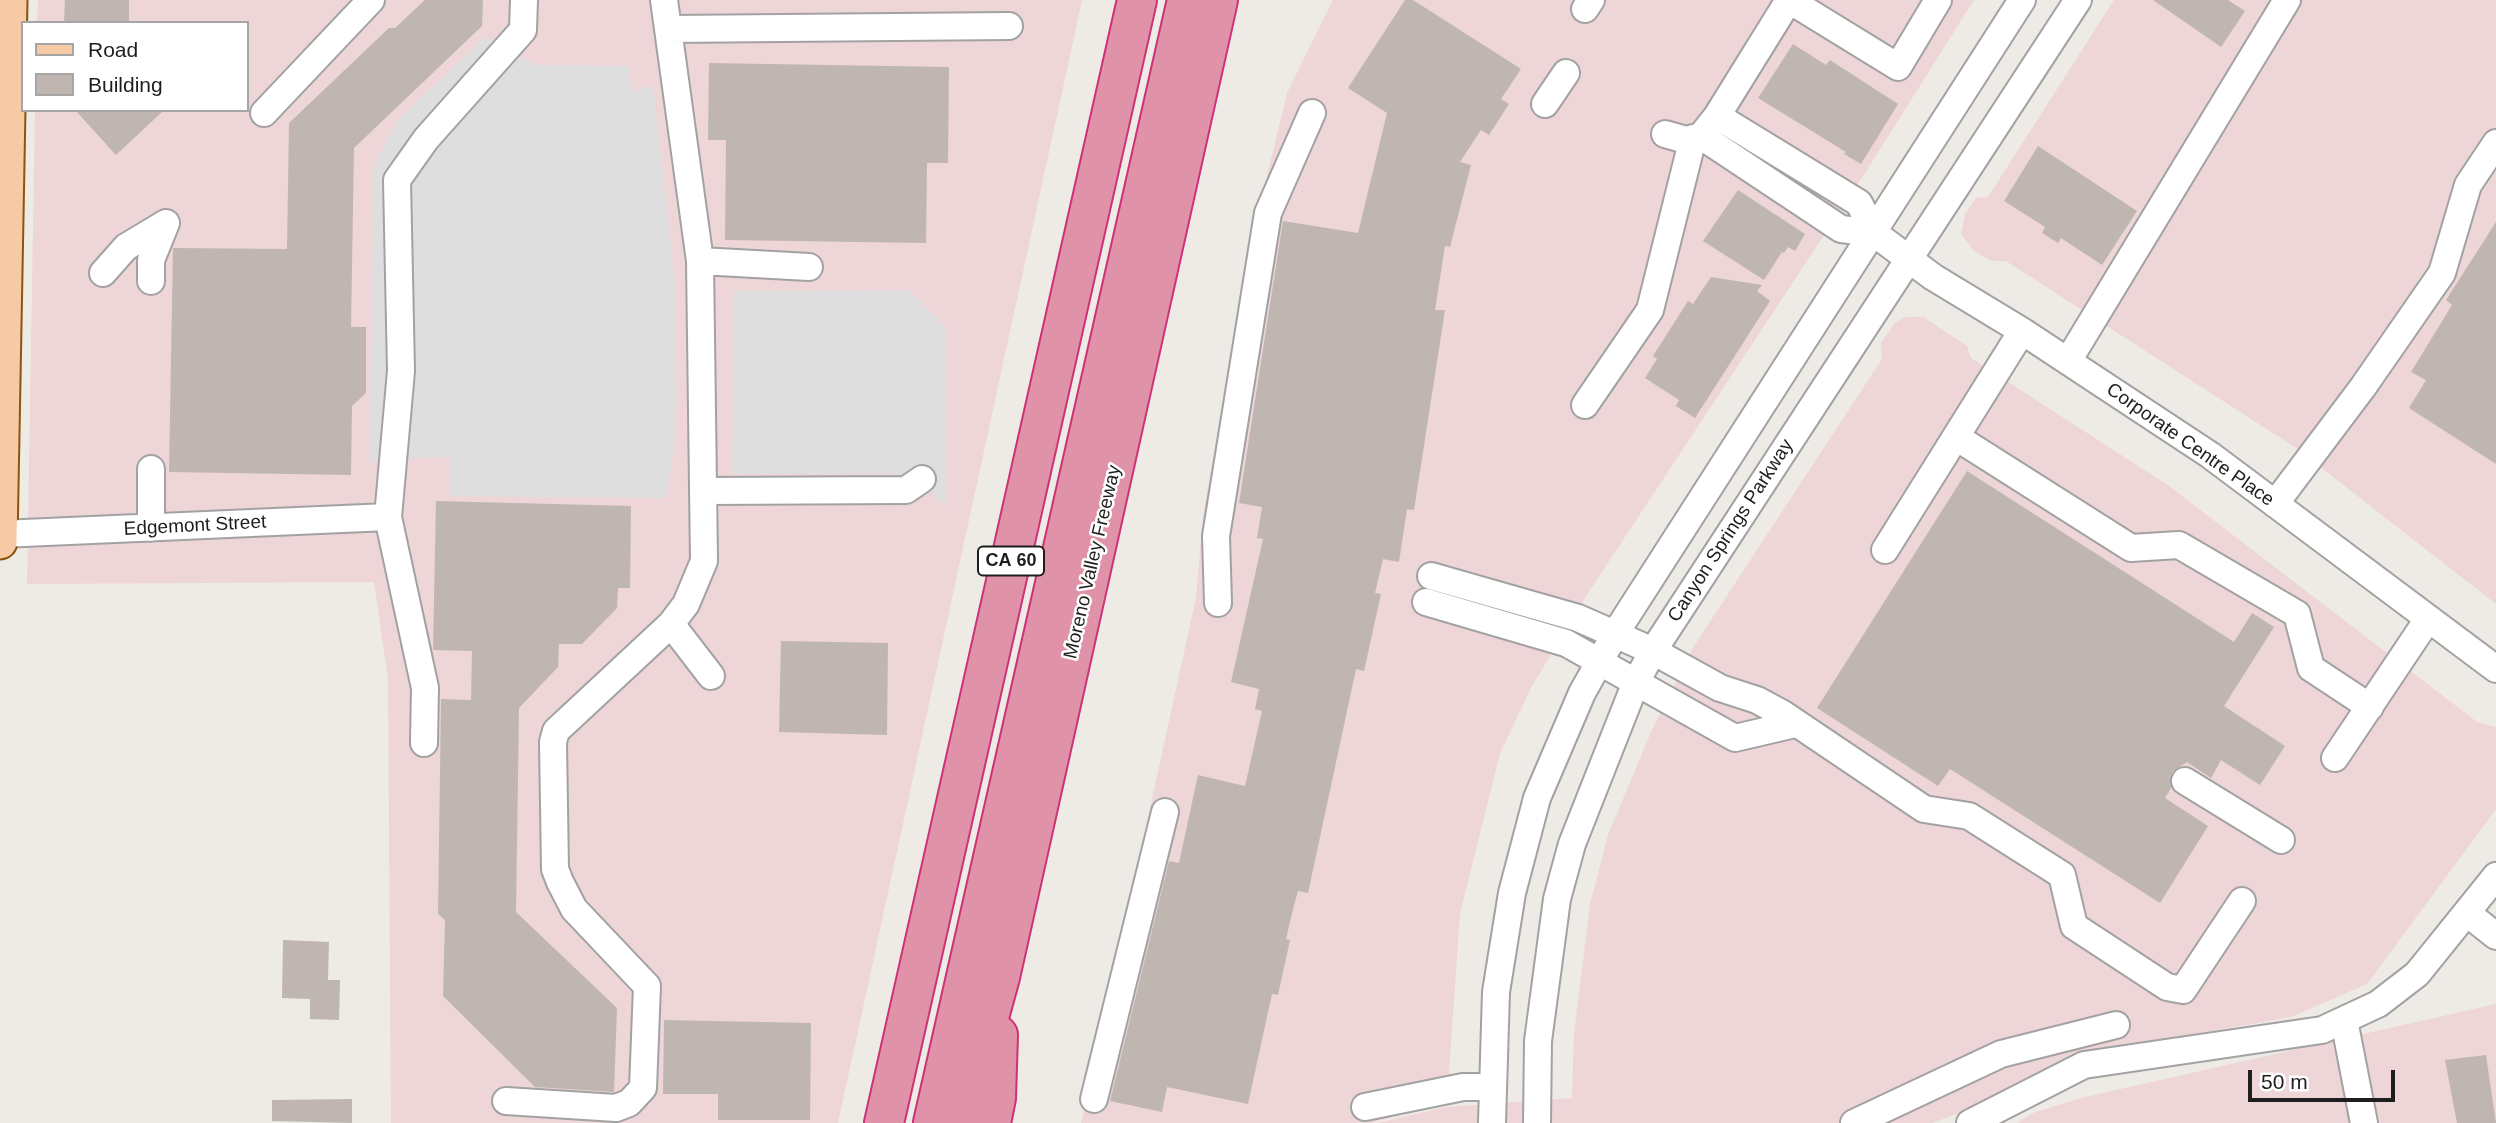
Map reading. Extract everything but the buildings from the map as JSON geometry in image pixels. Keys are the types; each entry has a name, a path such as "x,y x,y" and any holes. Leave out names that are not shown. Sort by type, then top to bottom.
{"highway":[{"name":"CA 60","path":"884,1123 1137,0"},
{"path":"933,1123 1186,0"},
{"name":"Moreno Valley Freeway","path":"960,1123 1000,977 1218,0"},
{"path":"991,1123 996,1098 1000,977"}],"main road":[{"path":"0,542 9,0"}],"street":[{"path":"264,113 371,0"},
{"path":"424,743 425,688 388,517 401,372 397,180 426,139 523,30 524,0"},
{"path":"506,1101 616,1108 629,1103 643,1088 647,986 574,909 555,869 553,742 556,731 671,624 686,604 704,561 700,261 664,0"},
{"path":"1585,405 1650,310 1704,130 1788,0 1898,66 1938,0"},
{"path":"1492,1123 1496,992 1512,893 1537,797 1582,693 1615,634 2022,0"},
{"name":"Canyon Springs Parkway","path":"1538,1123 1538,1041 1558,900 1572,844 1636,682 1653,651 2078,0"},
{"path":"2068,361 2283,2"},
{"path":"669,29 1009,26"},
{"path":"1545,104 1566,73"},
{"path":"1218,603 1216,536 1268,213 1311,113"},
{"path":"1665,134 1686,140 1704,130"},
{"path":"1704,130 1859,203 1874,233"},
{"path":"2275,503 2363,387 2442,274 2468,185 2496,143"},
{"path":"103,273 126,247 166,223 151,260 151,281"},
{"name":"Corporate Centre Place","path":"1874,233 1910,260 2210,455 2496,670"},
{"path":"700,261 809,267"},
{"path":"1885,550 2022,331"},
{"path":"1956,437 2130,548 2179,545 2297,614 2311,668 2370,707"},
{"path":"150,469 150,528"},
{"path":"705,491 906,490 922,479"},
{"name":"Edgemont Street","path":"1,534 388,517"},
{"path":"1795,724 1735,738 1566,643 1429,589 1578,618 1653,651 1720,688 1757,700 1795,724 1924,809 1969,816 2062,875 2074,926 2166,987 2183,990 2242,901"},
{"path":"2335,758 2428,619"},
{"path":"671,624 711,676"},
{"path":"2185,780 2281,840"},
{"path":"1094,1098 1165,812"},
{"path":"1970,1123 2013,1114 2044,1086 2084,1065 2322,1030 2344,1020 2378,1004 2417,974 2496,876"},
{"path":"2467,913 2496,936"},
{"path":"2344,1020 2364,1123"},
{"path":"1861,1121 2001,1054 2116,1025"},
{"path":"2029,1047 2044,1086"},
{"path":"1364,1107 1463,1087 1492,1087"}],"shaded area":[{"path":"38,0 1082,0 838,1123 391,1123 388,680 374,582 27,584 35,112 248,112 248,21 37,21"},
{"path":"1333,0 1974,0 1865,173 1590,590 1532,686 1500,753 1460,913 1447,1101 1371,1123 1081,1123 1196,598 1203,516 1250,246 1287,93"},
{"path":"2114,0 2496,0 2496,604 2296,448 2006,261 1992,261 1974,251 1961,234 1965,214 1976,198 1988,197"},
{"path":"485,37 535,65 629,66 631,91 653,86 675,280 675,438 666,498 449,496 450,456 369,462 374,165 398,120"},
{"path":"909,290 946,328 945,505 907,474 732,474 734,291"},
{"path":"1905,317 1923,317 1967,346 1971,358 2169,486 2477,722 2496,727 2496,809 2367,984 2291,1017 2153,1041 1932,1123 1377,1123 1446,1107 1572,1098 1574,1034 1590,904 1608,835 1651,732 1694,646 1882,359 1881,343 1895,323"},
{"path":"2496,1004 2496,1123 2017,1123 2033,1113 2081,1098"}]}
